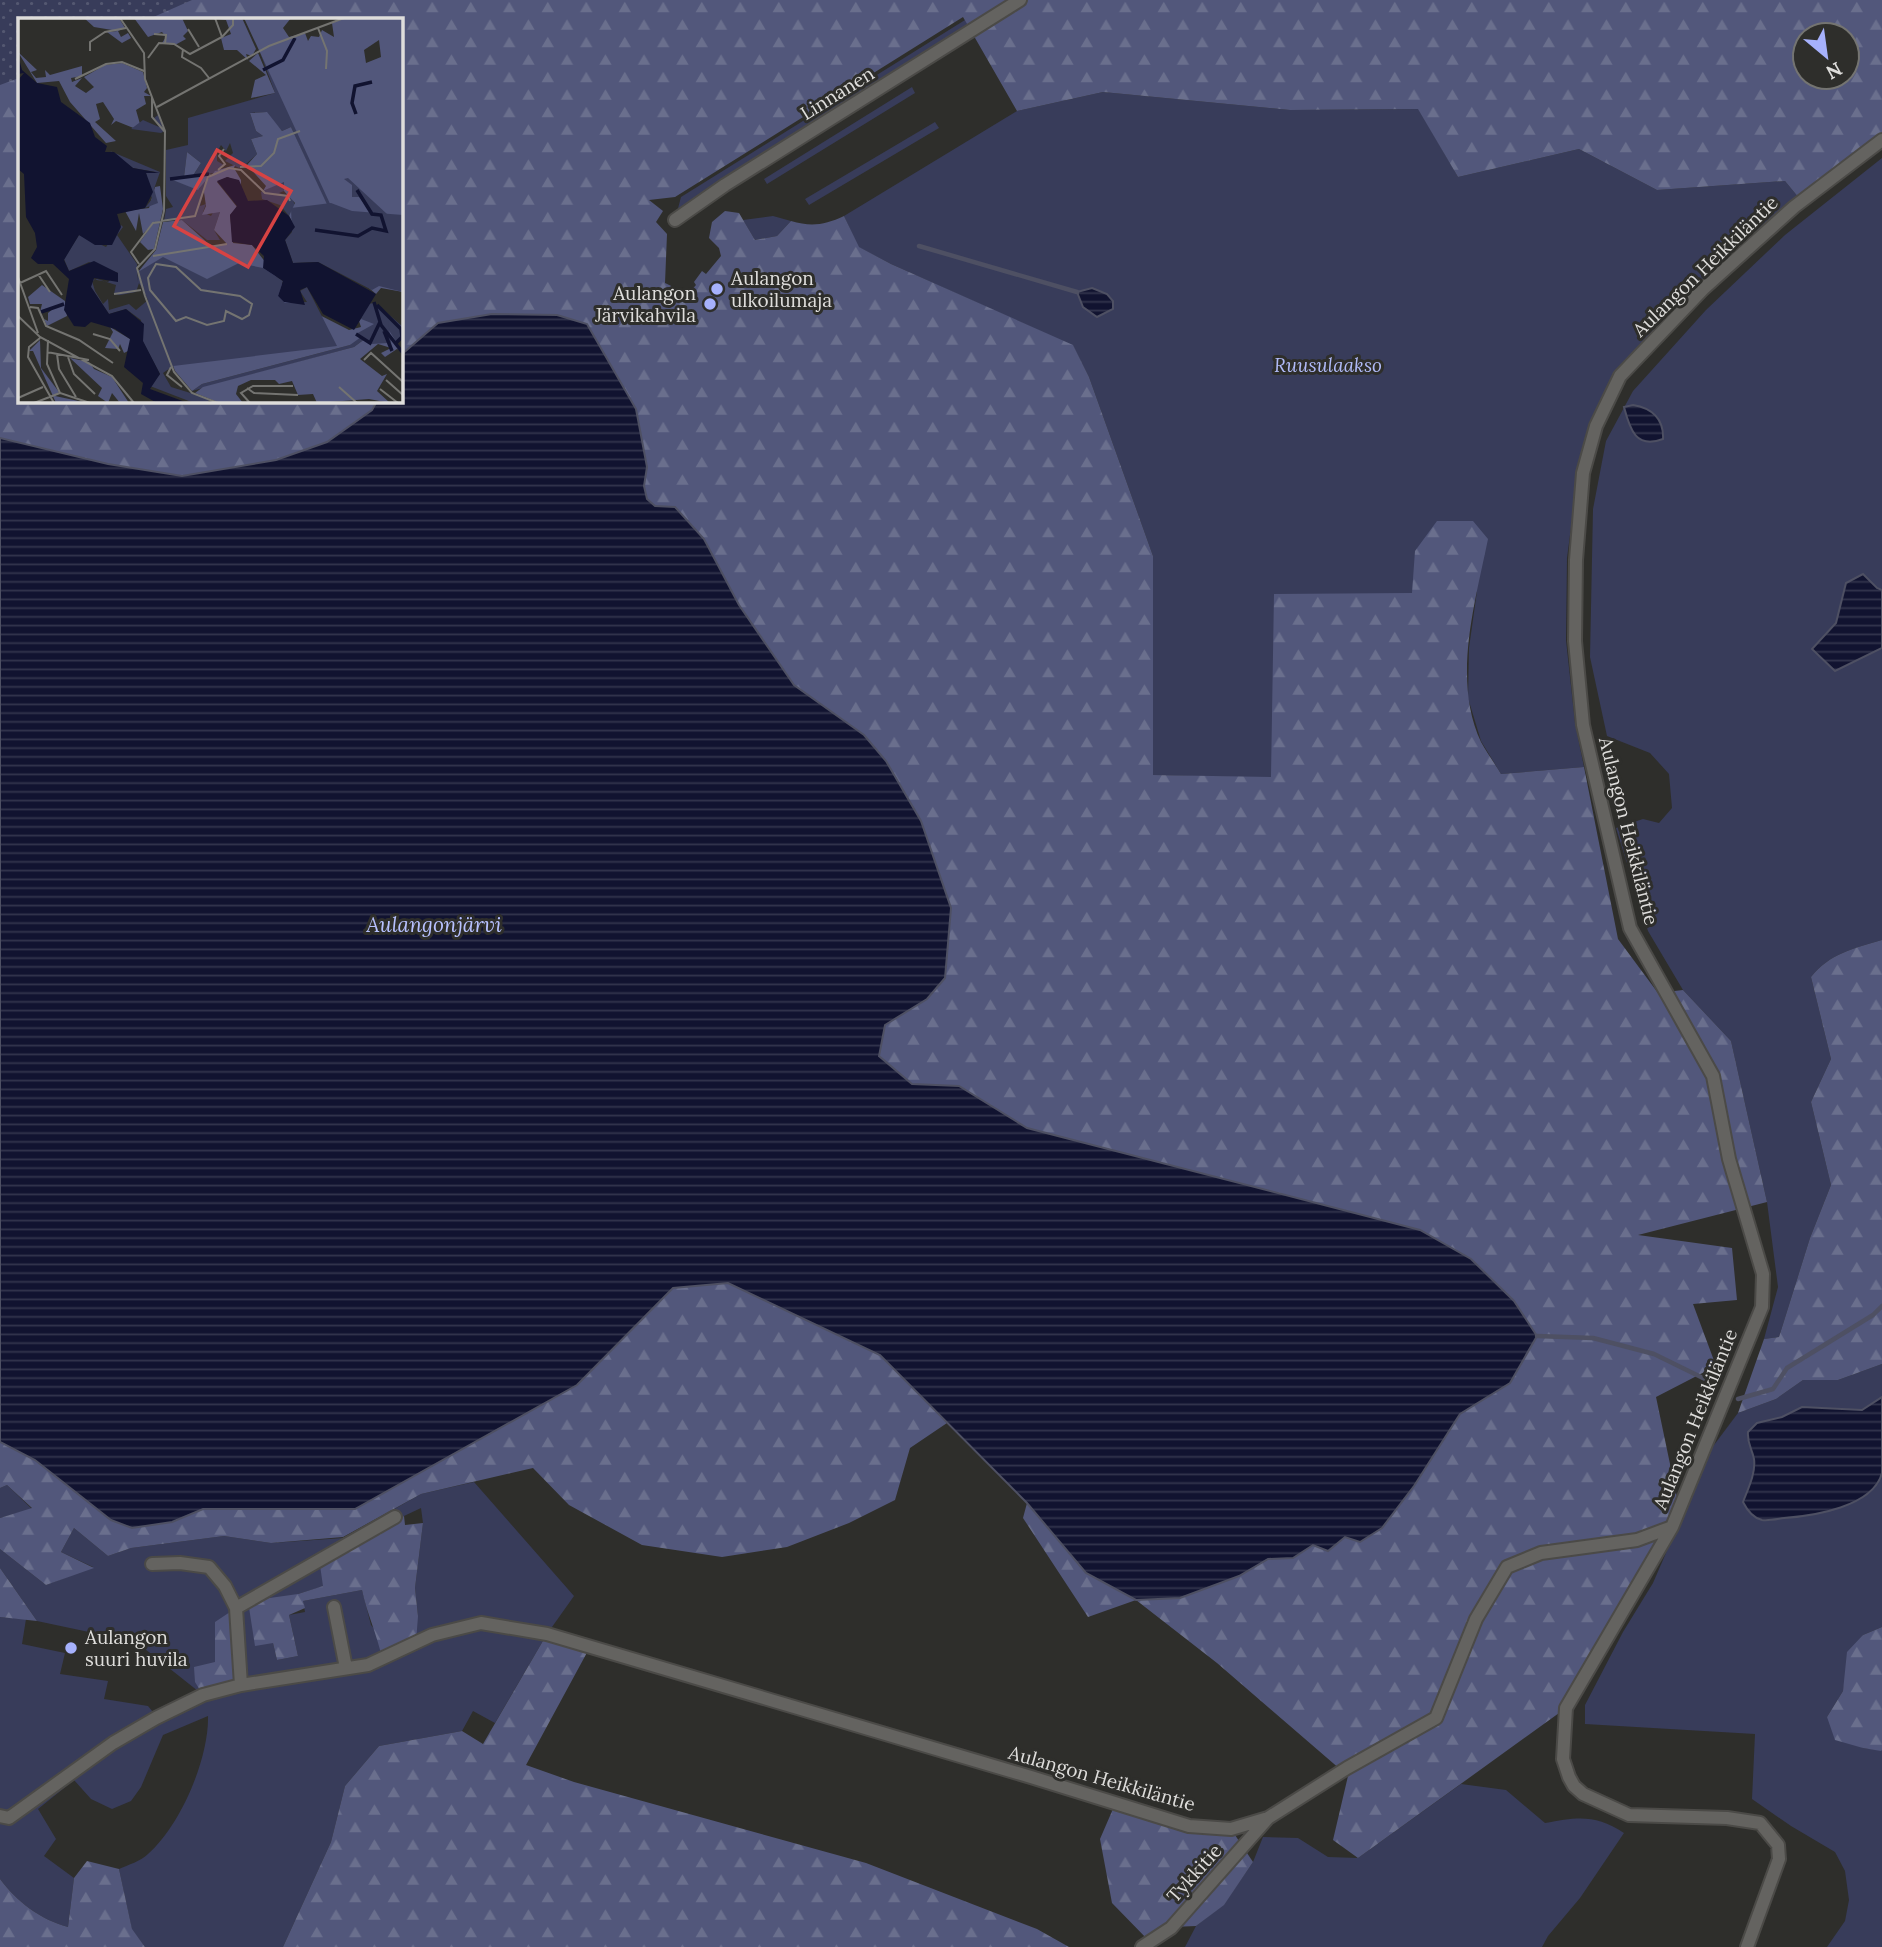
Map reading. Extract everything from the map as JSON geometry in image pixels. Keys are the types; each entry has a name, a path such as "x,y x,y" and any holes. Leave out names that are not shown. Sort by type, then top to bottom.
{"street":[{"name":"Linnanen","path":"675,220 725,185 1020,0"},
{"name":"Aulangon Heikkiläntie","path":"0,1816 9,1818 113,1744 156,1718 203,1695 241,1685 368,1665 432,1635 481,1622 547,1634 1189,1826 1231,1829 1269,1818 1347,1768 1436,1717 1476,1619 1507,1567 1541,1553 1637,1540 1672,1527 1762,1307 1763,1274 1729,1159 1713,1076 1630,928 1583,725 1575,641 1576,560 1583,473 1596,426 1620,376 1703,289 1794,206 1882,140"},
{"path":"236,1608 395,1517"},
{"path":"1672,1527 1566,1708 1563,1759 1574,1786 1583,1794 1629,1815 1727,1818 1760,1823 1769,1831 1778,1844 1780,1858 1748,1947"},
{"path":"152,1564 180,1563 209,1567 225,1586 236,1608 241,1685"},
{"path":"334,1607 346,1668"},
{"name":"Tykkitie","path":"1142,1947 1171,1928 1269,1818"}],"green space":[{"path":"0,0 1882,0 1882,136 1799,198 1785,181 1657,190 1579,149 1458,177 1418,109 1290,110 1103,92 1017,111 963,17 675,197 649,200 663,211 656,222 667,234 665,283 688,294 696,285 694,282 702,271 706,274 721,256 719,248 709,238 712,222 725,211 739,213 755,240 777,236 791,221 818,224 844,216 859,247 891,264 1073,345 1089,377 1153,556 1153,775 1271,777 1274,594 1412,593 1415,551 1437,521 1473,521 1488,539 1472,615 1467,667 1472,718 1481,742 1501,774 1584,767 1618,939 1658,993 1683,990 1731,1041 1767,1202 1638,1235 1732,1248 1737,1300 1693,1304 1716,1366 1656,1397 1679,1507 1566,1708 1358,1858 1333,1840 1348,1776 1217,1663 1136,1600 1088,1617 1023,1518 1027,1503 1086,1573 1239,1576 1269,1559 1293,1558 1313,1544 1345,1537 1360,1542 1382,1527 1414,1486 1460,1414 1510,1383 1420,1230 1027,1128 959,1086 912,1084 879,1056 885,1025 927,999 864,735 794,685 739,605 704,539 675,507 655,506 647,499 644,486 647,467 636,409 587,324 557,315 492,314 438,323 402,354 402,18 18,18 18,402 376,402 372,410 327,442 276,460 182,476 108,464 0,438"},
{"path":"0,0 192,0 151,18 18,18 18,78 0,85"},
{"path":"965,20 972,32 675,220 681,197"},
{"path":"912,87 915,93 767,184 764,179"},
{"name":"Ruusulaakso","path":"1103,92 1290,110 1419,109 1458,177 1579,149 1657,190 1785,181 1799,198 1614,376 1578,474 1567,558 1566,640 1575,723 1584,767 1501,774 1481,741 1468,698 1469,648 1477,591 1271,778 1152,775 1153,556 1089,377 1073,346 858,247 844,216 1017,111"},
{"path":"935,122 939,128 809,205 805,199"},
{"path":"1882,158 1882,590 1863,574 1841,608 1836,623 1812,649 1835,671 1882,648 1882,940 1834,957 1811,977 1831,1059 1811,1102 1831,1185 1810,1238 1779,1337 1764,1339 1778,1287 1767,1202 1731,1041 1683,990 1648,931 1616,828 1643,819 1659,823 1672,808 1669,774 1650,753 1607,736 1590,657 1593,509 1606,441 1633,391 1706,310 1785,235"},
{"path":"773,216 791,221 777,236 755,240 743,220"},
{"path":"1882,940 1882,1364 1838,1380 1803,1380 1776,1399 1738,1413 1764,1339 1779,1337 1810,1238 1831,1185 1811,1102 1831,1059 1811,977 1834,957"},
{"path":"728,1283 880,1355 947,1423 910,1448 895,1500 849,1523 787,1547 722,1557 642,1545 569,1505 533,1468 421,1494 343,1537 271,1543 224,1536 131,1548 108,1556 74,1528 61,1552 94,1568 46,1585 0,1549 0,1518 32,1508 7,1485 0,1488 0,1442 35,1460 111,1520 172,1522 203,1509 355,1509 577,1385 673,1288"},
{"path":"1882,1364 1882,1627 1863,1635 1843,1691 1827,1717 1863,1748 1882,1750 1882,1947 1827,1947 1845,1921 1849,1900 1845,1871 1835,1852 1752,1799 1755,1734 1585,1724 1585,1705 1623,1632 1653,1583 1711,1449 1738,1413 1776,1399 1803,1380 1838,1380"},
{"path":"474,1482 574,1596 547,1634 495,1723 473,1711 462,1731 379,1746 345,1786 331,1842 283,1947 145,1947 132,1930 119,1869 148,1854 182,1809 204,1751 208,1716 163,1735 141,1787 131,1801 112,1809 91,1799 74,1780 38,1809 56,1839 44,1856 74,1878 68,1927 39,1915 14,1895 0,1879 0,1617 26,1619 22,1644 65,1653 60,1674 108,1681 104,1699 148,1706 157,1717 203,1695 145,1649 103,1635 37,1621 0,1568 0,1549 46,1585 93,1567 61,1552 74,1528 108,1556 131,1548 224,1536 271,1543 343,1538 421,1494","holes":["421,1508 423,1523 415,1588 418,1616 377,1632 371,1625 362,1590 303,1601 305,1612 289,1615 298,1656 277,1660 273,1643 298,1594 324,1586 404,1516"]},
{"path":"7,1485 32,1509 0,1518 0,1488"},
{"path":"404,1516 405,1525 423,1523 415,1588 418,1616 416,1642 382,1658 362,1590 303,1601 305,1608 289,1615 298,1656 277,1660 273,1643 255,1646 248,1601 298,1594 323,1586 320,1565"},
{"path":"0,1568 37,1621 0,1617"},
{"path":"236,1608 241,1685 203,1695 195,1682 194,1667 215,1662 215,1622"},
{"path":"1882,1627 1881,1751 1835,1740 1827,1717 1843,1691 1847,1652 1863,1635"},
{"path":"547,1634 590,1647 526,1765 574,1782 866,1863 1037,1929 1069,1947 283,1947 331,1842 345,1786 379,1746 462,1731 483,1744"},
{"path":"1461,1784 1506,1790 1545,1823 1567,1819 1595,1820 1624,1833 1580,1898 1542,1947 1185,1947 1196,1926 1224,1904 1253,1862 1263,1837 1298,1838 1328,1857 1358,1858"},
{"path":"1116,1802 1189,1826 1231,1829 1253,1862 1224,1905 1196,1926 1172,1927 1150,1942 1112,1903 1100,1839"},
{"path":"87,1861 119,1869 132,1929 145,1947 0,1947 0,1879 30,1909 48,1920 68,1927 74,1878"}],"water":[{"path":"1092,288 1107,294 1113,301 1113,309 1097,317 1083,307 1077,292"},
{"name":"Aulangonjärvi","path":"492,314 557,315 587,324 636,409 647,467 644,486 647,499 655,506 675,507 704,539 739,605 794,685 864,735 886,761 921,821 951,908 945,978 927,999 885,1025 879,1056 912,1084 959,1086 1027,1128 1420,1230 1471,1259 1514,1301 1537,1336 1510,1383 1460,1414 1414,1486 1382,1528 1360,1542 1345,1537 1328,1551 1313,1545 1293,1558 1268,1559 1239,1576 1180,1598 1136,1600 1086,1573 1027,1503 880,1355 728,1283 673,1288 577,1385 355,1509 203,1509 172,1522 132,1528 111,1520 35,1460 0,1442 0,438 108,464 182,476 276,460 327,442 372,410 376,402 402,402 402,354 438,323"},
{"path":"1633,405 1656,416 1663,439 1646,441 1636,435 1624,407"},
{"path":"1863,574 1882,590 1882,648 1835,671 1812,649 1836,623 1846,583"},
{"path":"1882,1397 1882,1473 1867,1494 1840,1508 1796,1517 1762,1520 1748,1511 1743,1502 1754,1464 1748,1432 1757,1423 1782,1417 1802,1407 1862,1410"}],"waterway":[{"path":"919,246 1077,292"},
{"path":"1738,1399 1773,1389 1787,1368 1873,1315 1882,1306"},
{"path":"1537,1336 1593,1338 1654,1354 1705,1379"}],"place":[{"name":"Aulangon ulkoilumaja","path":"717,289"},
{"name":"Aulangon Järvikahvila","path":"710,304"},
{"name":"Aulangon suuri huvila","path":"71,1648"}]}
